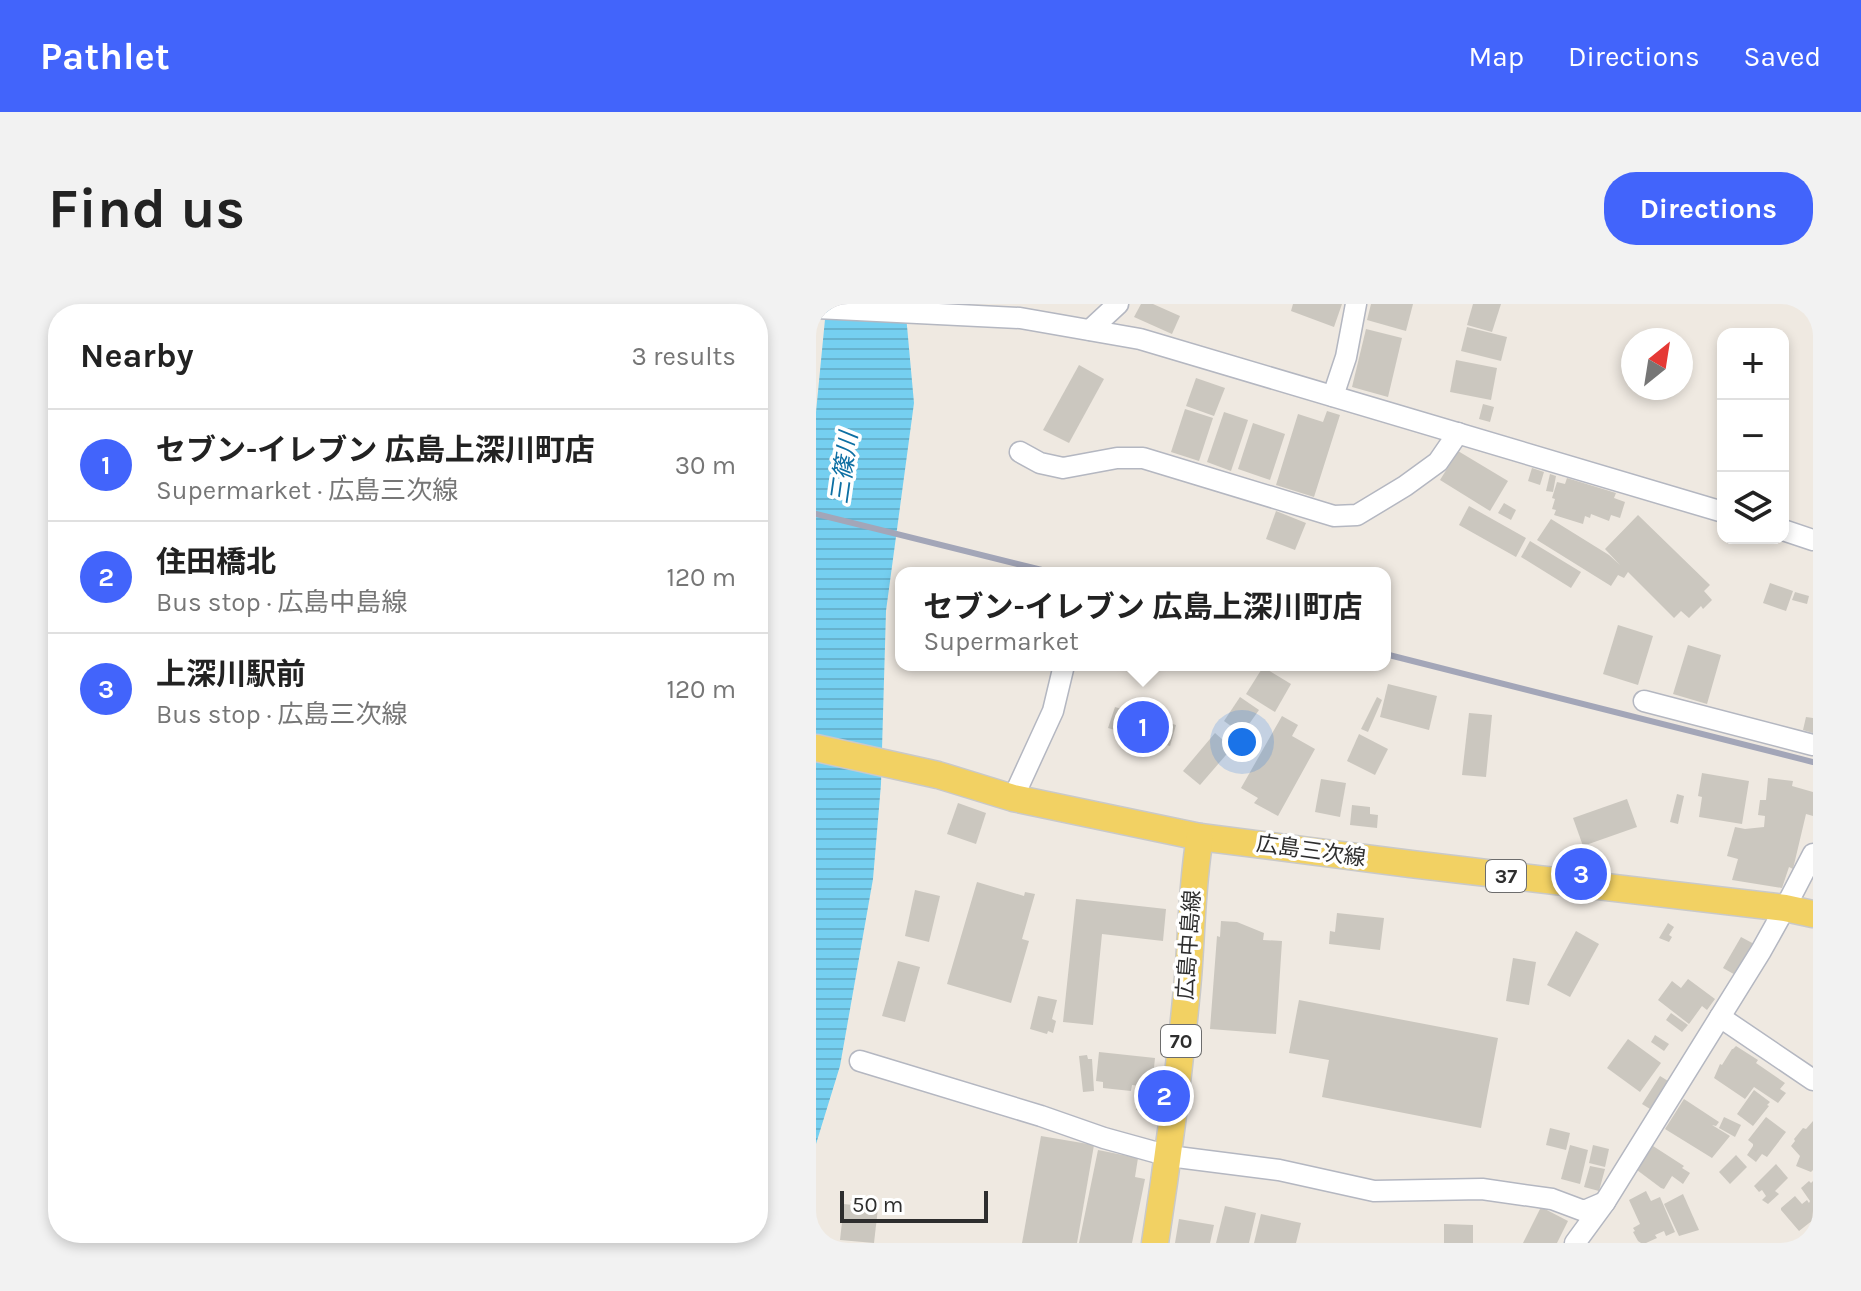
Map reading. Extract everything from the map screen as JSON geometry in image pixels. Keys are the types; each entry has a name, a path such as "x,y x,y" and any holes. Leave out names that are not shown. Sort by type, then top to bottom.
{"main road":[{"name":"広島三次線","path":"816,748 928,773 1013,798 1200,837 1785,908 1813,914"},
{"name":"広島中島線","path":"1155,1243 1169,1156 1187,988 1194,871 1200,837"}],"street":[{"path":"1090,330 1118,304"},
{"path":"1333,396 1346,357 1356,304"},
{"path":"816,308 1015,313 1140,339 1717,510"},
{"path":"1020,452 1040,463 1063,468 1117,458 1143,458 1334,516 1357,515 1405,486 1438,462 1458,433"},
{"path":"1789,532 1813,540"},
{"path":"1013,798 1053,711 1063,671"},
{"path":"1644,701 1813,745"},
{"path":"1575,1243 1605,1202 1720,1017 1785,908 1813,854"},
{"path":"1720,1017 1813,1080"},
{"path":"860,1061 1169,1156 1279,1170 1374,1191 1482,1189 1552,1199 1584,1211 1605,1202"}],"water":[{"name":"三篠川","path":"905,304 914,403 886,611 881,784 873,879 840,1066 816,1144 816,412 826,309"}],"building":[{"path":"1141,304 1153,304 1180,316 1172,334 1134,317"},
{"path":"1293,304 1342,304 1334,327 1291,311"},
{"path":"1371,304 1413,304 1406,331 1367,320"},
{"path":"1473,304 1501,304 1492,332 1467,325"},
{"path":"1467,327 1507,337 1501,361 1461,351"},
{"path":"1366,329 1402,338 1388,397 1352,387"},
{"path":"1456,360 1497,368 1491,400 1450,392"},
{"path":"1079,365 1104,379 1069,443 1043,430"},
{"path":"1196,378 1225,388 1214,416 1186,406"},
{"path":"1483,404 1494,407 1490,422 1479,419"},
{"path":"1185,409 1213,418 1199,461 1171,452"},
{"path":"1327,411 1340,415 1314,497 1276,485 1298,414 1323,422"},
{"path":"1224,412 1248,420 1231,471 1207,462"},
{"path":"1253,423 1285,434 1270,480 1238,469"},
{"path":"1458,451 1508,481 1490,511 1440,480"},
{"path":"1532,468 1544,472 1540,485 1528,481"},
{"path":"1550,474 1556,476 1553,492 1546,491"},
{"path":"1567,478 1616,493 1614,498 1625,502 1620,518 1611,515 1609,521 1591,514 1590,518 1585,516 1583,524 1554,515 1555,499 1552,498 1557,482 1565,484"},
{"path":"1504,503 1516,510 1511,520 1498,513"},
{"path":"1469,506 1526,538 1516,557 1459,525"},
{"path":"1276,511 1306,523 1295,550 1266,539"},
{"path":"1638,515 1710,585 1704,591 1712,600 1689,618 1681,611 1674,618 1628,572 1624,578 1618,575 1611,586 1537,540 1551,519 1620,565 1605,549"},
{"path":"1530,541 1581,572 1571,588 1521,557"},
{"path":"1770,583 1793,591 1786,611 1763,603"},
{"path":"1795,592 1809,596 1807,604 1792,600"},
{"path":"1618,625 1653,636 1638,685 1603,674"},
{"path":"1688,645 1721,655 1707,704 1673,694"},
{"path":"1260,671 1270,671 1291,684 1275,712 1246,694"},
{"path":"1388,684 1437,696 1429,730 1380,717"},
{"path":"1240,697 1259,710 1242,734 1224,721"},
{"path":"1377,697 1382,700 1368,732 1361,729"},
{"path":"1115,707 1176,725 1170,746 1108,728"},
{"path":"1469,713 1492,715 1486,777 1462,775"},
{"path":"1282,716 1298,725 1292,736 1315,749 1278,816 1254,803 1258,798 1241,788"},
{"path":"1806,717 1813,718 1813,733 1803,730"},
{"path":"1215,733 1232,748 1200,785 1183,771"},
{"path":"1359,734 1388,749 1375,775 1347,761"},
{"path":"1702,773 1749,781 1742,824 1699,817 1702,797 1698,796"},
{"path":"1768,778 1793,781 1792,786 1813,792 1813,816 1806,814 1793,869 1789,867 1782,888 1732,880 1738,859 1727,856 1735,827 1764,827 1765,816 1758,815 1760,800 1766,800"},
{"path":"1321,779 1346,783 1340,817 1315,812"},
{"path":"1677,794 1684,796 1678,824 1670,822"},
{"path":"1627,799 1637,827 1583,846 1573,818"},
{"path":"958,803 986,813 976,844 947,834"},
{"path":"1352,805 1370,807 1370,814 1378,815 1377,828 1350,825"},
{"path":"1580,848 1597,850 1595,865 1579,863"},
{"path":"977,882 1024,896 1025,892 1035,894 1022,939 1029,941 1011,1003 947,984"},
{"path":"915,890 940,896 929,942 905,936"},
{"path":"1076,899 1166,909 1163,941 1102,934 1093,1025 1063,1022"},
{"path":"1337,913 1384,918 1380,950 1329,944 1330,931 1335,932"},
{"path":"1221,921 1237,922 1264,933 1263,940 1282,941 1276,1034 1210,1029 1217,936 1220,937"},
{"path":"1668,923 1674,927 1669,942 1659,938"},
{"path":"1576,931 1599,944 1570,997 1547,985"},
{"path":"1741,937 1756,945 1739,977 1723,968"},
{"path":"1513,958 1536,962 1529,1005 1506,1001"},
{"path":"898,961 920,967 905,1022 882,1016"},
{"path":"1688,979 1715,999 1707,1010 1702,1006 1689,1024 1658,1000 1672,981 1681,988"},
{"path":"1038,996 1057,1000 1052,1019 1056,1021 1053,1033 1030,1029"},
{"path":"1299,1000 1498,1038 1481,1128 1322,1097 1329,1060 1289,1053"},
{"path":"1671,1013 1688,1025 1682,1032 1666,1020"},
{"path":"1655,1035 1669,1044 1664,1051 1651,1042"},
{"path":"1628,1039 1661,1063 1640,1092 1607,1068"},
{"path":"1736,1046 1785,1083 1780,1089 1786,1093 1778,1103 1754,1087 1745,1099 1714,1078 1720,1064"},
{"path":"1099,1052 1155,1058 1152,1087 1132,1085 1131,1091 1103,1088 1103,1082 1096,1081"},
{"path":"1087,1055 1088,1059 1092,1059 1094,1091 1083,1092 1079,1056"},
{"path":"1660,1076 1673,1084 1655,1112 1642,1104"},
{"path":"1754,1090 1770,1102 1753,1126 1737,1114"},
{"path":"1138,1096 1156,1098 1154,1113 1136,1110"},
{"path":"1684,1099 1719,1122 1716,1126 1712,1125 1730,1136 1712,1158 1665,1129"},
{"path":"1724,1117 1741,1125 1735,1137 1719,1128"},
{"path":"1766,1117 1786,1132 1767,1157 1762,1154 1756,1162 1747,1155 1753,1146 1748,1140"},
{"path":"1813,1121 1811,1172 1796,1166 1800,1156 1791,1146 1803,1128 1806,1129"},
{"path":"1550,1128 1570,1133 1566,1150 1546,1145"},
{"path":"1041,1136 1094,1145 1077,1243 1022,1243"},
{"path":"1570,1145 1588,1150 1580,1184 1561,1179"},
{"path":"1593,1145 1609,1149 1605,1167 1589,1163"},
{"path":"1653,1146 1690,1173 1683,1184 1672,1176 1664,1189 1637,1170"},
{"path":"1098,1150 1138,1158 1135,1177 1145,1179 1132,1243 1079,1243"},
{"path":"1736,1155 1747,1167 1730,1184 1719,1172"},
{"path":"1776,1164 1788,1178 1775,1191 1779,1194 1768,1204 1762,1200 1766,1196 1762,1190 1759,1192 1754,1186"},
{"path":"1590,1166 1605,1169 1599,1191 1584,1187"},
{"path":"1813,1181 1813,1220 1799,1231 1781,1208 1795,1196 1802,1204 1807,1200 1809,1203 1801,1188"},
{"path":"1646,1191 1651,1201 1660,1197 1675,1232 1666,1236 1664,1231 1655,1235 1657,1238 1641,1243 1633,1232 1633,1228 1640,1224 1629,1200"},
{"path":"1683,1194 1699,1230 1679,1236 1664,1204"},
{"path":"844,1204 878,1208 874,1243 840,1240"},
{"path":"1225,1206 1256,1213 1249,1243 1216,1243"},
{"path":"1541,1207 1568,1221 1557,1243 1523,1243"},
{"path":"1261,1214 1301,1223 1296,1243 1254,1243"},
{"path":"1179,1219 1214,1225 1210,1243 1175,1243"},
{"path":"1444,1224 1473,1225 1473,1243 1444,1243"}],"railway":[{"path":"816,514 1030,567"},
{"path":"1391,656 1813,762"}],"place":[{"name":"セブン-イレブン 広島上深川町店","path":"1143,727"},
{"name":"上深川駅前","path":"1581,874"},
{"name":"住田橋北","path":"1164,1096"}]}
